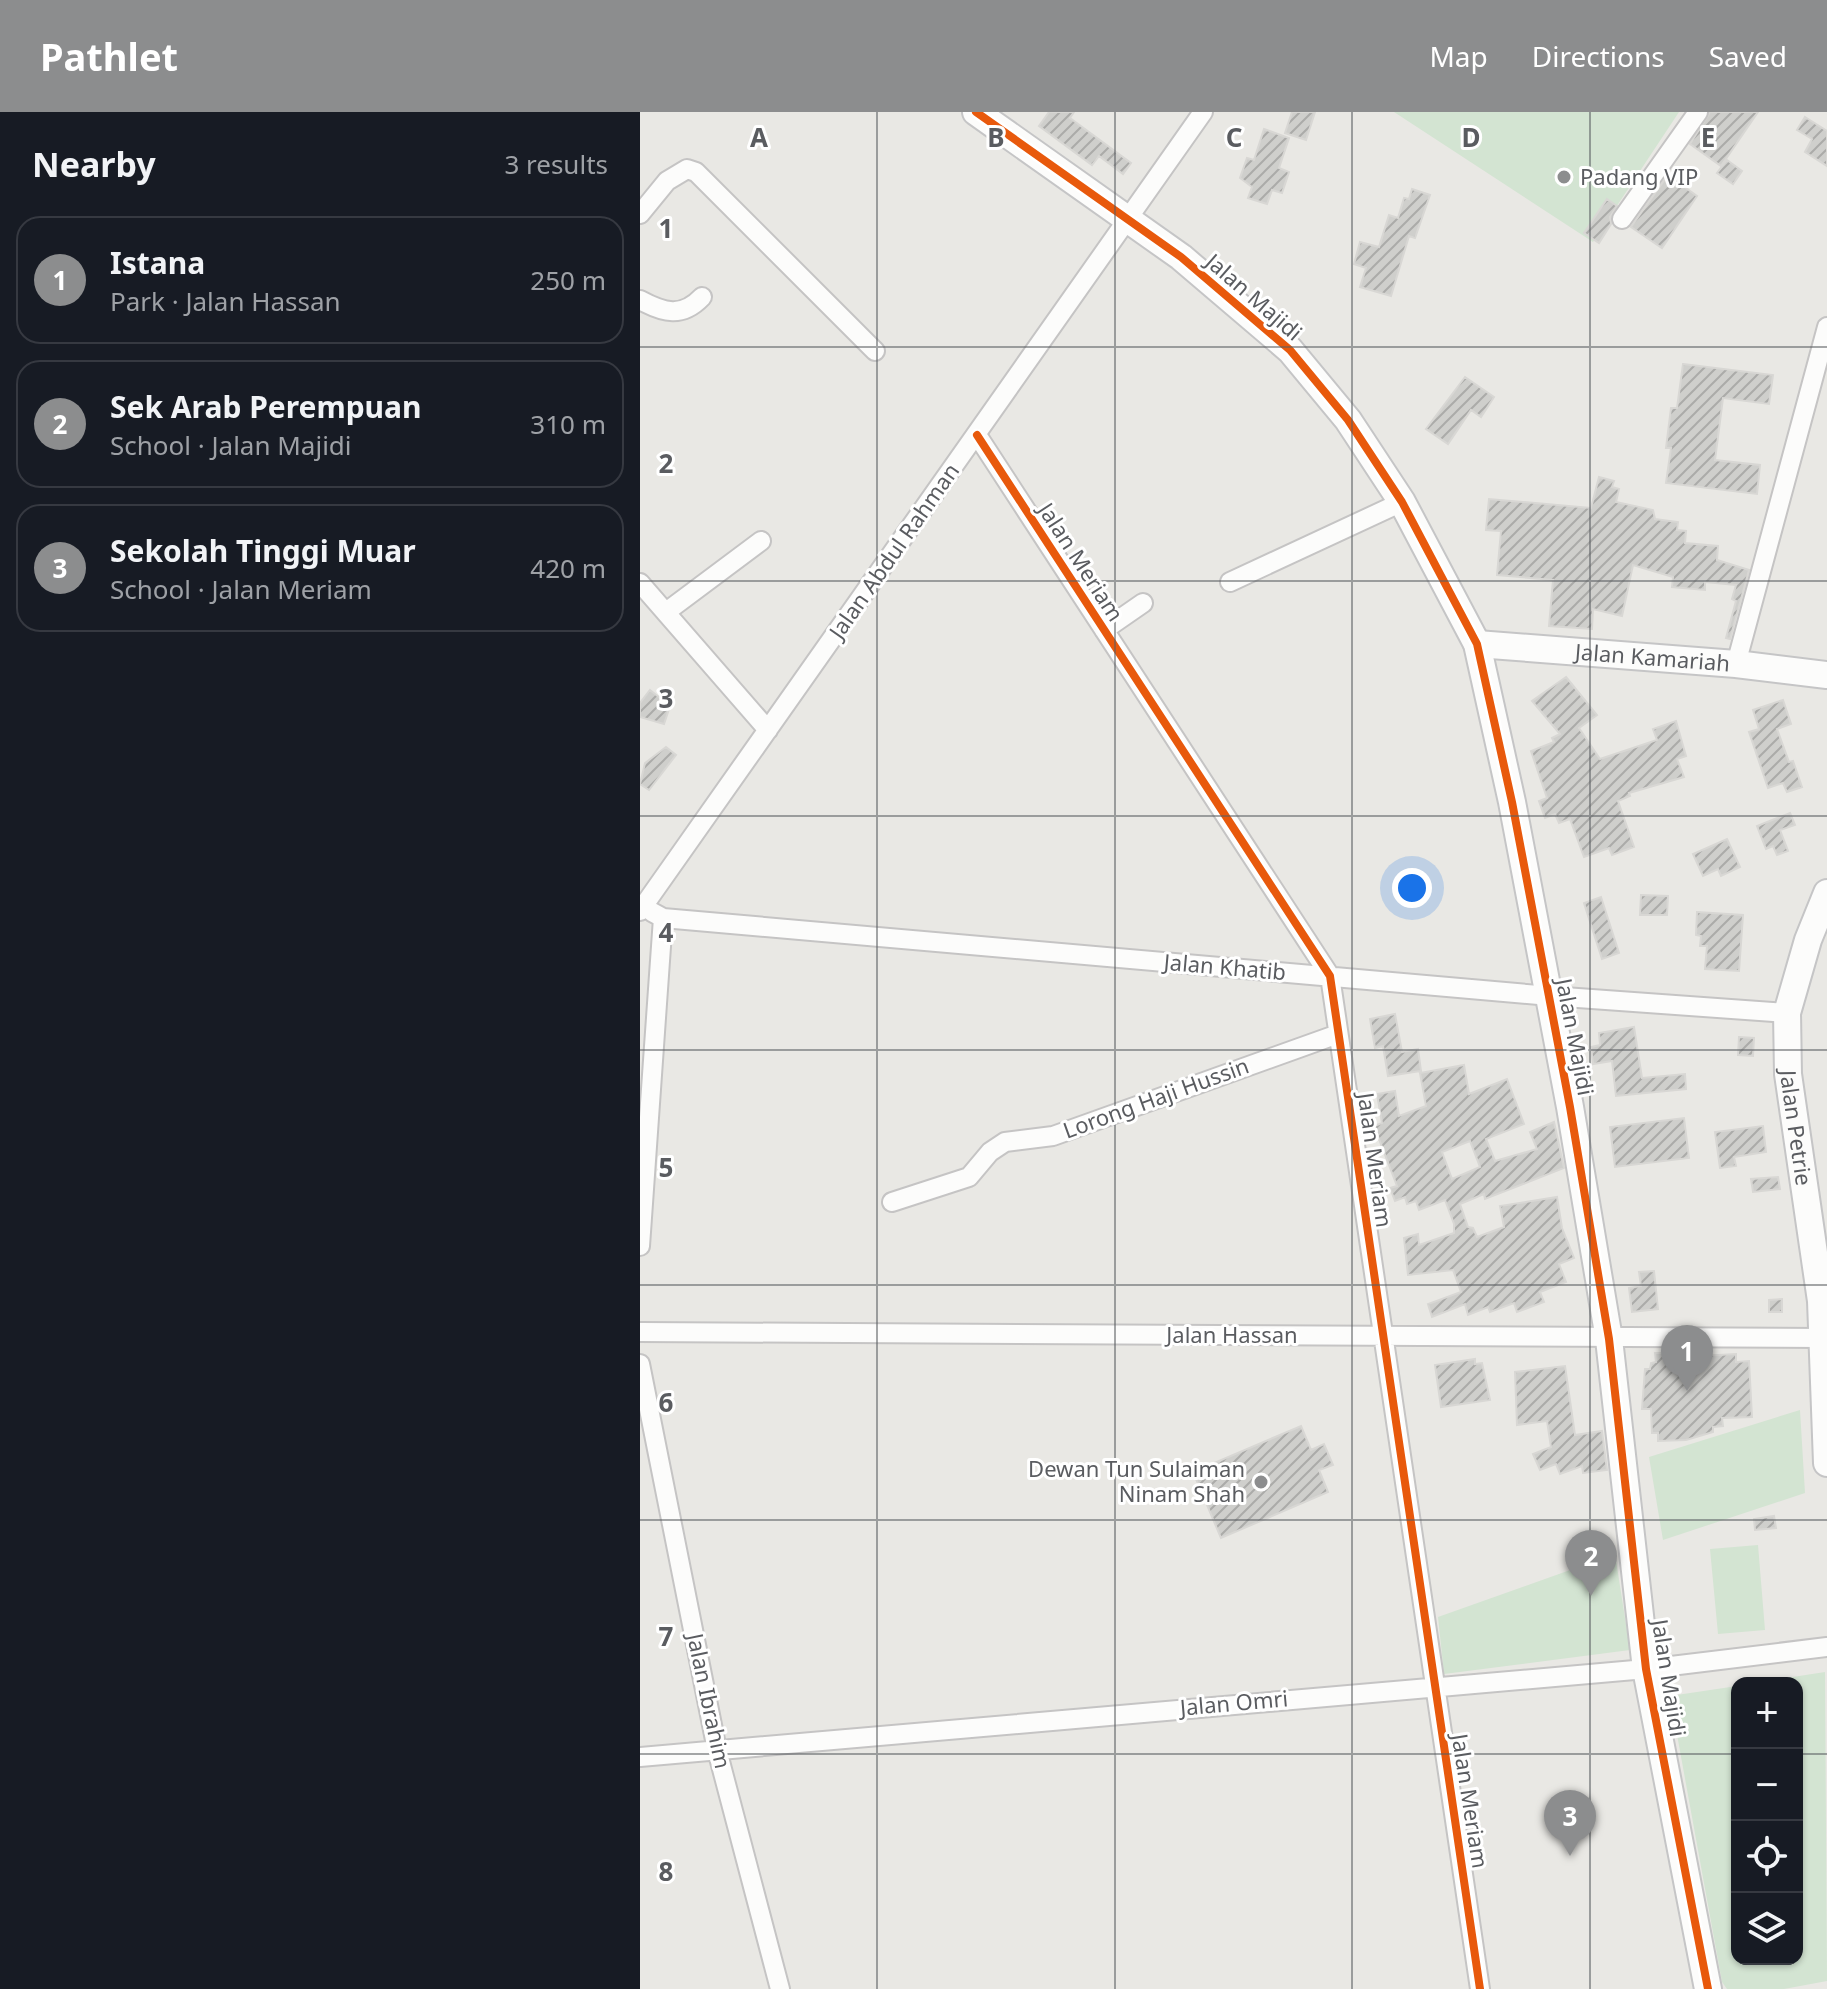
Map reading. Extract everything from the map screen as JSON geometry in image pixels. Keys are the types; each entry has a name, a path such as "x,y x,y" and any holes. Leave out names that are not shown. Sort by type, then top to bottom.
{"street":[{"name":"Jalan Majidi","path":"976,112 1181,257 1290,350 1348,420 1402,502 1477,644 1550,996 1609,1339 1646,1669 1708,1989"},
{"name":"Jalan Abdul Rahman","path":"641,909 1203,112"},
{"path":"1622,219 1698,112"},
{"path":"640,214 678,172 687,169 696,172 875,351"},
{"path":"640,300 667,313 685,310 702,297"},
{"path":"1736,664 1827,327"},
{"name":"Jalan Meriam","path":"977,435 1330,976 1480,1989"},
{"path":"1230,582 1402,502"},
{"path":"666,612 761,541"},
{"path":"640,583 768,730"},
{"path":"1104,630 1143,603"},
{"name":"Jalan Kamariah","path":"1477,644 1736,664 1827,675"},
{"name":"Jalan Petrie","path":"1827,893 1808,940 1787,1013 1788,1074 1824,1338 1827,1463"},
{"path":"640,1246 663,918 641,909"},
{"name":"Jalan Khatib","path":"663,918 1550,996 1787,1013"},
{"name":"Lorong Haji Hussin","path":"892,1202 969,1177 990,1152 1005,1142 1053,1136 1338,1034"},
{"name":"Jalan Hassan","path":"640,1332 1824,1338"},
{"name":"Jalan Ibrahim","path":"640,1364 717,1750 780,1989"},
{"name":"Jalan Omri","path":"640,1757 1434,1685 1646,1669 1827,1647"}],"green space":[{"name":"Padang VIP","path":"1394,112 1679,112 1593,242"},
{"path":"1800,1410 1805,1493 1663,1540 1649,1457"},
{"path":"1758,1545 1765,1630 1718,1634 1710,1549"},
{"path":"1615,1554 1630,1650 1444,1674 1438,1617"},
{"path":"1825,1672 1827,1981 1784,1989 1727,1989 1722,1982 1670,1696 1731,1687 1731,1965 1803,1965 1803,1677 1792,1677"}],"building":[{"path":"1049,112 1074,112 1070,118 1131,163 1123,174 1099,156 1092,165 1039,126"},
{"path":"1292,112 1315,112 1306,140 1285,133"},
{"path":"1710,112 1758,112 1721,166 1690,144"},
{"path":"1805,117 1827,131 1827,166 1805,152 1812,139 1797,130"},
{"path":"1264,129 1289,138 1279,168 1289,172 1282,193 1272,190 1267,204 1248,198 1252,187 1240,178 1247,158 1254,160"},
{"path":"1727,160 1742,171 1733,184 1717,173"},
{"path":"1668,175 1697,196 1662,248 1631,227"},
{"path":"1412,189 1430,195 1415,238 1409,236 1391,296 1360,287 1366,268 1354,264 1360,242 1379,247 1389,215 1398,218 1404,198 1409,199"},
{"path":"1607,199 1617,206 1610,217 1611,224 1599,243 1584,233"},
{"path":"1683,364 1773,375 1769,404 1723,398 1715,460 1760,465 1757,494 1666,483 1671,448 1666,448 1671,408 1677,408"},
{"path":"1465,377 1494,397 1481,417 1471,410 1448,444 1426,429"},
{"path":"1599,477 1614,481 1612,487 1619,489 1616,502 1653,510 1655,519 1678,522 1677,530 1686,531 1685,543 1718,546 1717,560 1749,570 1730,639 1726,638 1736,601 1732,599 1736,585 1705,582 1705,590 1672,587 1673,577 1633,565 1622,616 1593,609 1592,629 1549,626 1553,580 1497,575 1501,531 1486,530 1489,499 1591,508"},
{"path":"1566,677 1597,715 1579,728 1600,759 1657,740 1653,729 1676,721 1686,756 1677,759 1684,777 1629,793 1630,796 1618,801 1634,847 1612,855 1609,848 1584,857 1570,819 1559,823 1555,814 1545,818 1539,801 1547,798 1531,751 1554,742 1552,738 1560,734 1532,701"},
{"path":"650,690 670,706 664,724 640,717 640,703"},
{"path":"1783,700 1791,724 1777,729 1802,787 1787,792 1783,783 1768,788 1749,732 1759,729 1753,710"},
{"path":"666,747 676,755 649,790 640,784 645,763"},
{"path":"1790,813 1795,825 1780,830 1788,851 1777,855 1773,846 1766,849 1757,826"},
{"path":"1727,839 1740,867 1721,876 1718,869 1703,876 1693,854"},
{"path":"1641,895 1668,896 1667,915 1640,915"},
{"path":"1601,897 1619,953 1602,959 1584,903"},
{"path":"1697,912 1743,915 1739,971 1705,969 1707,946 1700,946 1701,936 1696,935"},
{"path":"1395,1014 1402,1052 1418,1049 1421,1071 1388,1076 1383,1046 1375,1048 1370,1019"},
{"path":"1634,1027 1642,1078 1685,1074 1686,1089 1616,1096 1612,1061 1593,1064 1591,1047 1600,1045 1599,1033"},
{"path":"1739,1037 1754,1038 1753,1056 1738,1055"},
{"path":"1464,1065 1469,1094 1507,1079 1524,1124 1486,1139 1495,1161 1537,1149 1530,1132 1554,1122 1564,1168 1485,1199 1484,1194 1460,1204 1468,1227 1473,1228 1477,1237 1504,1227 1500,1206 1557,1197 1562,1228 1574,1258 1559,1264 1566,1282 1540,1292 1544,1302 1517,1312 1514,1303 1490,1312 1488,1307 1468,1315 1465,1304 1432,1317 1428,1304 1461,1292 1453,1270 1408,1275 1404,1238 1418,1234 1419,1245 1454,1233 1445,1200 1419,1210 1416,1201 1407,1204 1405,1197 1395,1201 1390,1188 1397,1186 1374,1126 1382,1123 1377,1094 1395,1091 1399,1116 1426,1106 1420,1073","holes":["1470,1141 1480,1167 1452,1179 1442,1152"]},
{"path":"1684,1118 1689,1158 1615,1167 1610,1127"},
{"path":"1763,1126 1766,1152 1734,1157 1736,1166 1720,1168 1715,1132"},
{"path":"1778,1177 1780,1189 1753,1192 1751,1179"},
{"path":"1654,1271 1658,1309 1632,1312 1629,1288 1641,1286 1639,1272"},
{"path":"1782,1299 1782,1312 1769,1312 1769,1300"},
{"path":"1655,1353 1678,1353 1680,1357 1736,1354 1736,1362 1749,1361 1752,1417 1722,1418 1723,1426 1713,1427 1713,1432 1686,1440 1658,1441 1658,1433 1652,1433 1651,1409 1642,1409 1645,1369 1650,1369 1651,1363 1656,1362"},
{"path":"1475,1359 1475,1364 1482,1363 1490,1400 1441,1407 1435,1365"},
{"path":"1565,1366 1575,1435 1602,1431 1607,1470 1583,1473 1582,1466 1560,1474 1556,1464 1540,1470 1533,1454 1551,1447 1547,1421 1517,1425 1515,1372"},
{"name":"Dewan Tun Sulaiman Ninam Shah","path":"1301,1426 1311,1450 1324,1444 1333,1465 1319,1470 1328,1492 1221,1538 1193,1472"},
{"path":"1774,1516 1776,1528 1755,1530 1754,1519"}],"cycle path":[{"path":"976,112 1181,257 1290,350 1348,420 1402,502 1477,644 1512,802 1570,1107 1609,1339 1646,1669 1708,1989"},
{"path":"977,435 1330,976 1480,1989"}],"place":[{"name":"Padang VIP","path":"1564,177"},
{"name":"Istana","path":"1687,1391"},
{"name":"Dewan Tun Sulaiman Ninam Shah","path":"1261,1482"},
{"name":"Sek Arab Perempuan","path":"1591,1596"},
{"name":"Sekolah Tinggi Muar","path":"1570,1856"}]}
